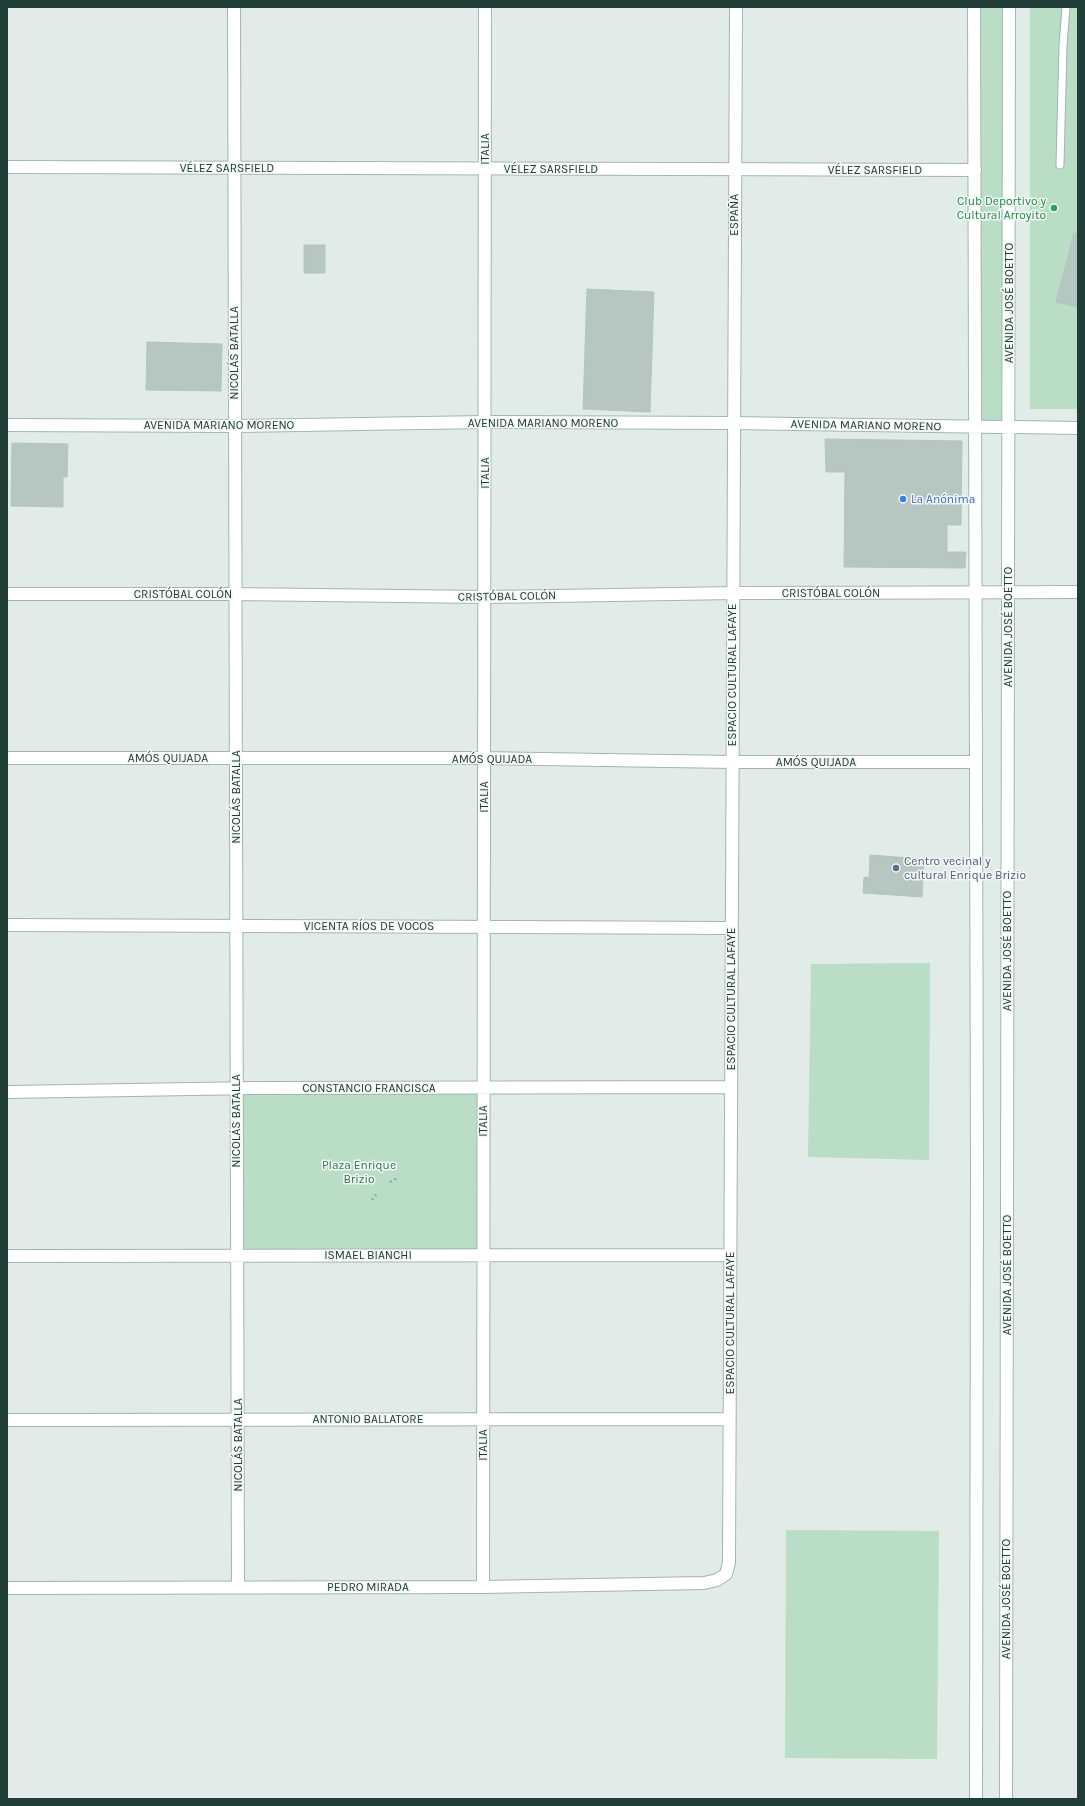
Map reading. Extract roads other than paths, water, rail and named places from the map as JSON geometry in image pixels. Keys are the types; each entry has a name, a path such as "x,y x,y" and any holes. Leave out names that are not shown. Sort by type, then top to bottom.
{"street":[{"name":"NICOLÁS BATALLA","path":"234,7 234,594 237,926 236,1088 238,1256 238,1587"},
{"name":"ITALIA","path":"483,1586 485,7"},
{"name":"ESPAÑA","path":"733,423 736,7"},
{"path":"974,7 976,427 976,1799"},
{"name":"AVENIDA JOSÉ BOETTO","path":"1006,1799 1010,7"},
{"name":"VÉLEZ SARSFIELD","path":"7,167 975,170"},
{"name":"AVENIDA MARIANO MORENO","path":"7,425 234,426 485,422 733,423 1078,428"},
{"name":"ESPACIO CULTURAL LAFAYE","path":"726,1574 729,1563 733,423"},
{"name":"CRISTÓBAL COLÓN","path":"7,594 234,594 485,597 733,592 1078,592"},
{"name":"AMÓS QUIJADA","path":"7,758 484,758 732,762 976,762"},
{"name":"VICENTA RÍOS DE VOCOS","path":"7,925 731,928"},
{"name":"CONSTANCIO FRANCISCA","path":"7,1092 236,1088 731,1087"},
{"name":"ISMAEL BIANCHI","path":"7,1256 730,1255"},
{"name":"ANTONIO BALLATORE","path":"7,1420 729,1419"},
{"name":"PEDRO MIRADA","path":"7,1588 483,1586 704,1583 717,1580 726,1574"}],"lane":[{"path":"1060,165 1063,46 1066,7"}],"place":[{"name":"Club Deportivo y Cultural Arroyito","path":"1054,208"},
{"name":"La Anónima","path":"903,499"},
{"name":"Centro vecinal y cultural Enrique Brizio","path":"896,868"}],"park label":[{"name":"Plaza Enrique Brizio","path":"359,1172"}]}
